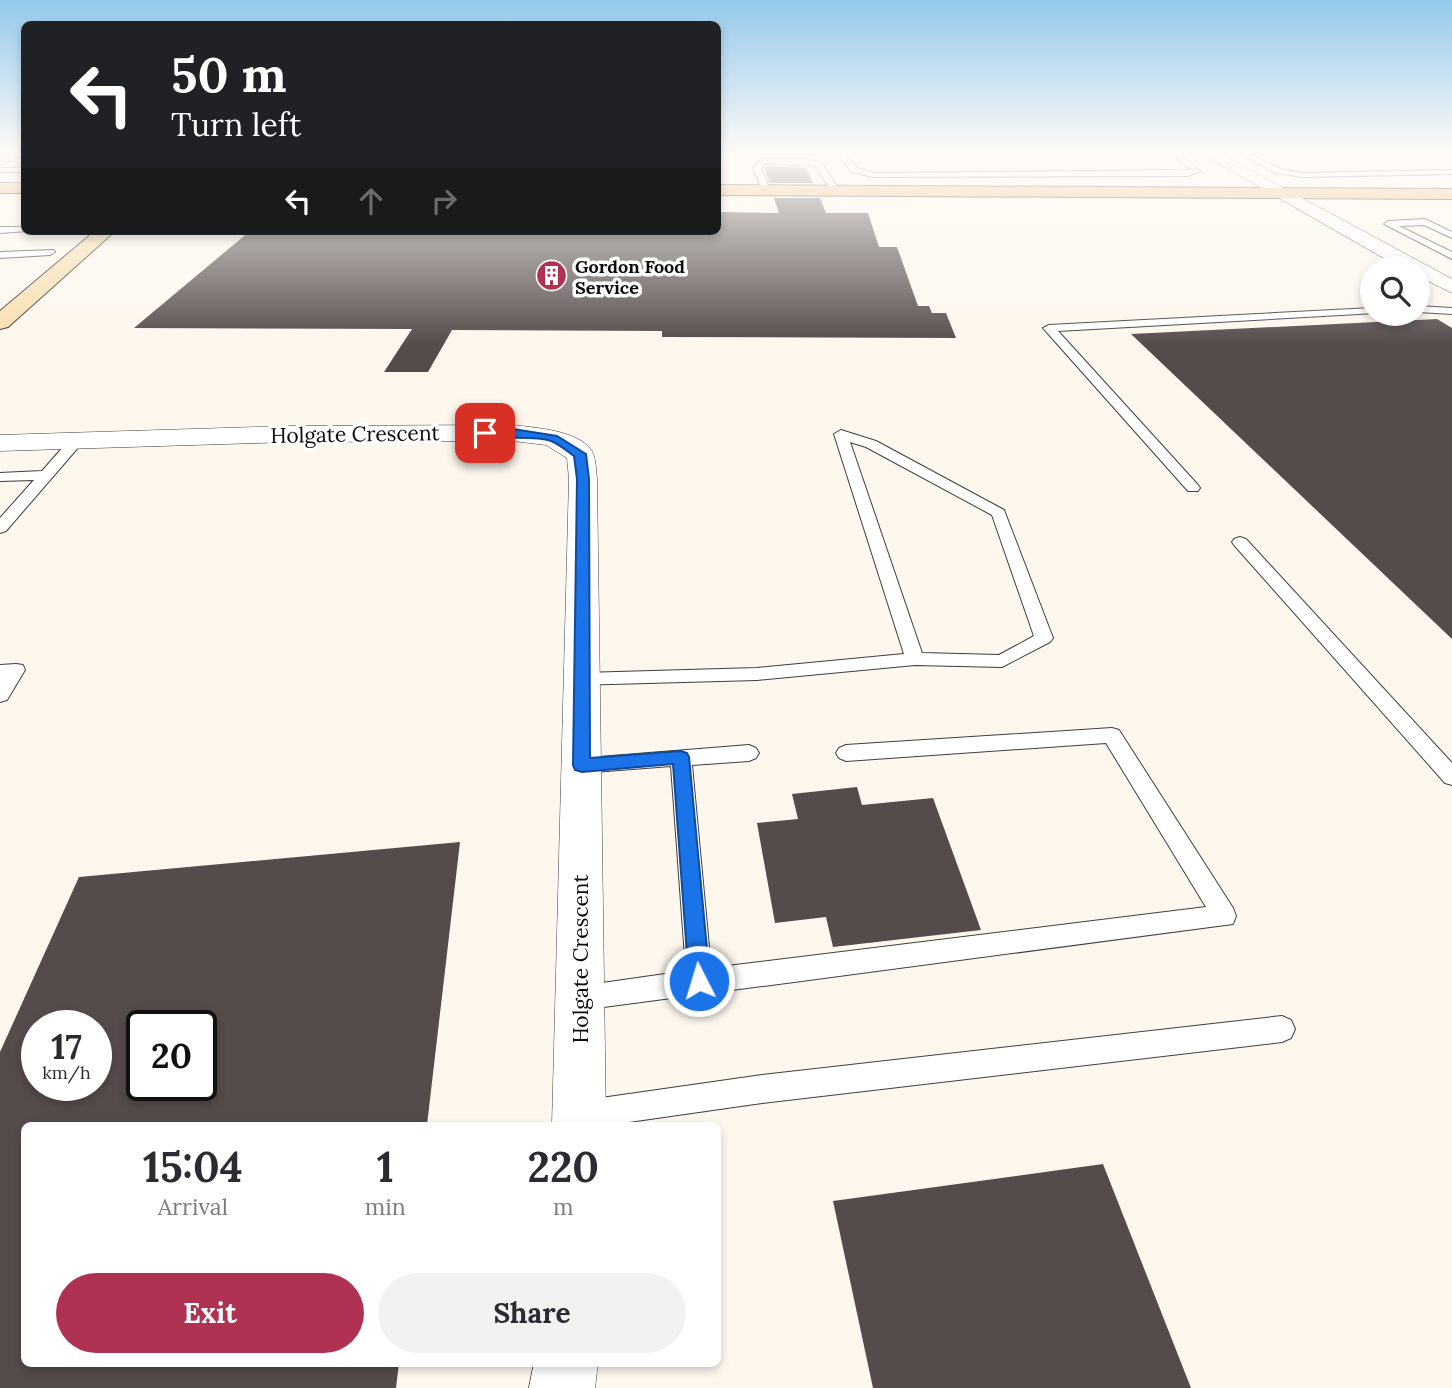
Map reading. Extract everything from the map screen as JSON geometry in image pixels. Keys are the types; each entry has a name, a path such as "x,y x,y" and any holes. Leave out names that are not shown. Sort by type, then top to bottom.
{"main road":[{"path":"20,276 73,235"},
{"path":"0,322 101,235"}],"street":[{"path":"1320,216 1394,256"},
{"path":"1430,275 1452,287"},
{"name":"Holgate Crescent","path":"0,443 290,434 499,433 553,438 580,454 582,765 579,1120"},
{"path":"562,1388 565,1367"}],"lane":[{"path":"1452,235 1424,222 1388,224 1452,256"},
{"path":"0,230 21,230"},
{"path":"0,255 50,252"},
{"path":"1430,310 1452,312"},
{"path":"1193,488 1049,328 1360,313"},
{"path":"582,680 757,674 915,659 1002,661 1044,638 999,513 871,444 841,434 915,659"},
{"path":"0,528 77,440"},
{"path":"0,477 47,475"},
{"path":"1240,542 1452,777"},
{"path":"0,671 16,670 0,695"},
{"path":"580,998 1224,916 1112,734 846,752"},
{"path":"582,765 749,752"},
{"path":"681,757 699,981"},
{"path":"579,1120 762,1089 1282,1029"}],"building":[{"name":"Gordon Food Service","path":"721,216 869,216 879,247 897,247 918,306 929,306 932,313 946,313 956,338 662,337 662,331 452,330 428,372 384,372 412,329 134,328 245,235 721,235"},
{"path":"1430,319 1437,319 1452,328 1452,639 1131,334 1360,323 1360,326 1430,326"},
{"path":"857,787 862,805 933,798 981,930 833,947 826,917 775,923 757,823 798,819 792,794"},
{"path":"460,842 427,1122 21,1122 21,1367 399,1367 396,1388 0,1388 0,1052 79,877"},
{"path":"1103,1164 1191,1388 873,1388 833,1201"}],"place":[{"name":"Gordon Food Service","path":"552,276"}],"route":[{"path":"485,433 553,438 580,454 583,479 582,765 681,757 699,981"}]}
